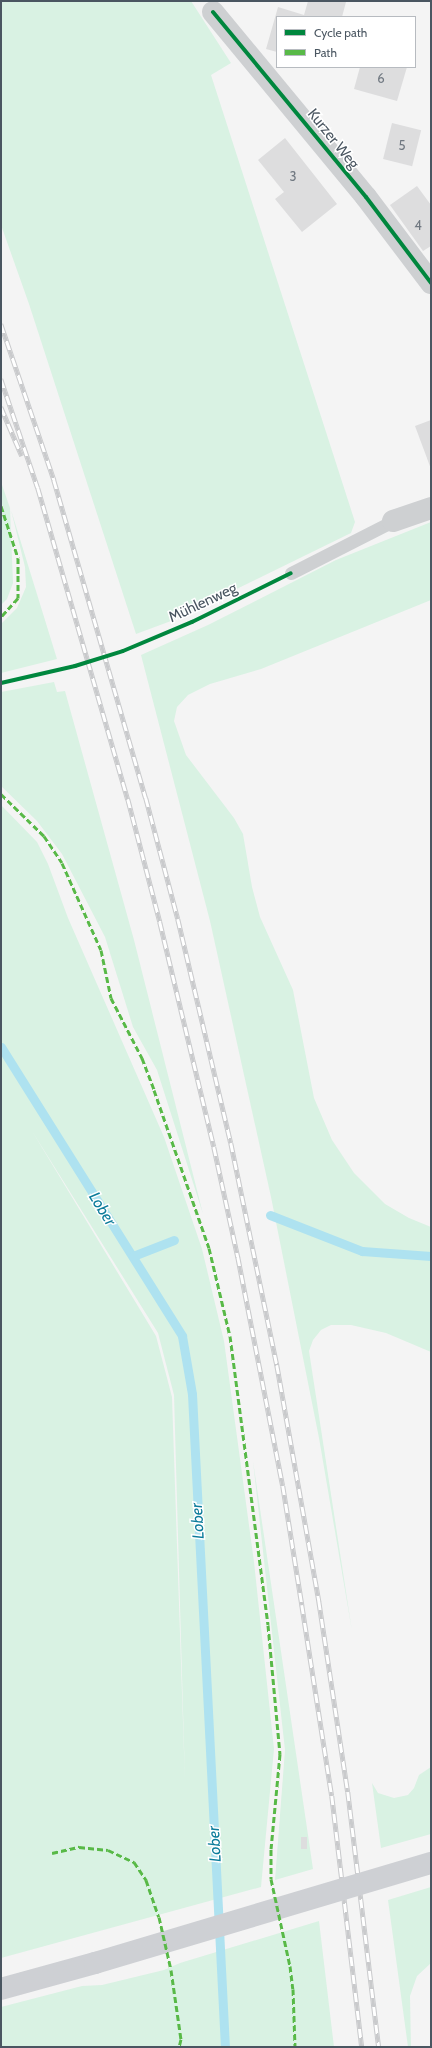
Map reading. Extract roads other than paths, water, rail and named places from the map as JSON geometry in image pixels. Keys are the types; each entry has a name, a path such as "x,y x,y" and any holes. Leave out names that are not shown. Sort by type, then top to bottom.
{"main road":[{"path":"1,1989 95,1963 431,1863"}],"street":[{"name":"Kurzer Weg","path":"213,12 366,197 431,283"},
{"path":"394,520 431,508"}],"lane":[{"path":"291,573 394,520"}],"waterway":[{"name":"Lober","path":"1,1047 182,1336 192,1394 225,2047"},
{"path":"270,1215 362,1251 431,1256"},
{"path":"133,1256 174,1240"}],"railway":[{"path":"1,324 54,480 146,798 178,919 231,1143 277,1365 319,1601 348,1792 379,2047"},
{"path":"1,379 38,488 128,799 160,922 214,1147 238,1257 283,1486 332,1796 362,2047"},
{"path":"1,407 22,456"}]}
